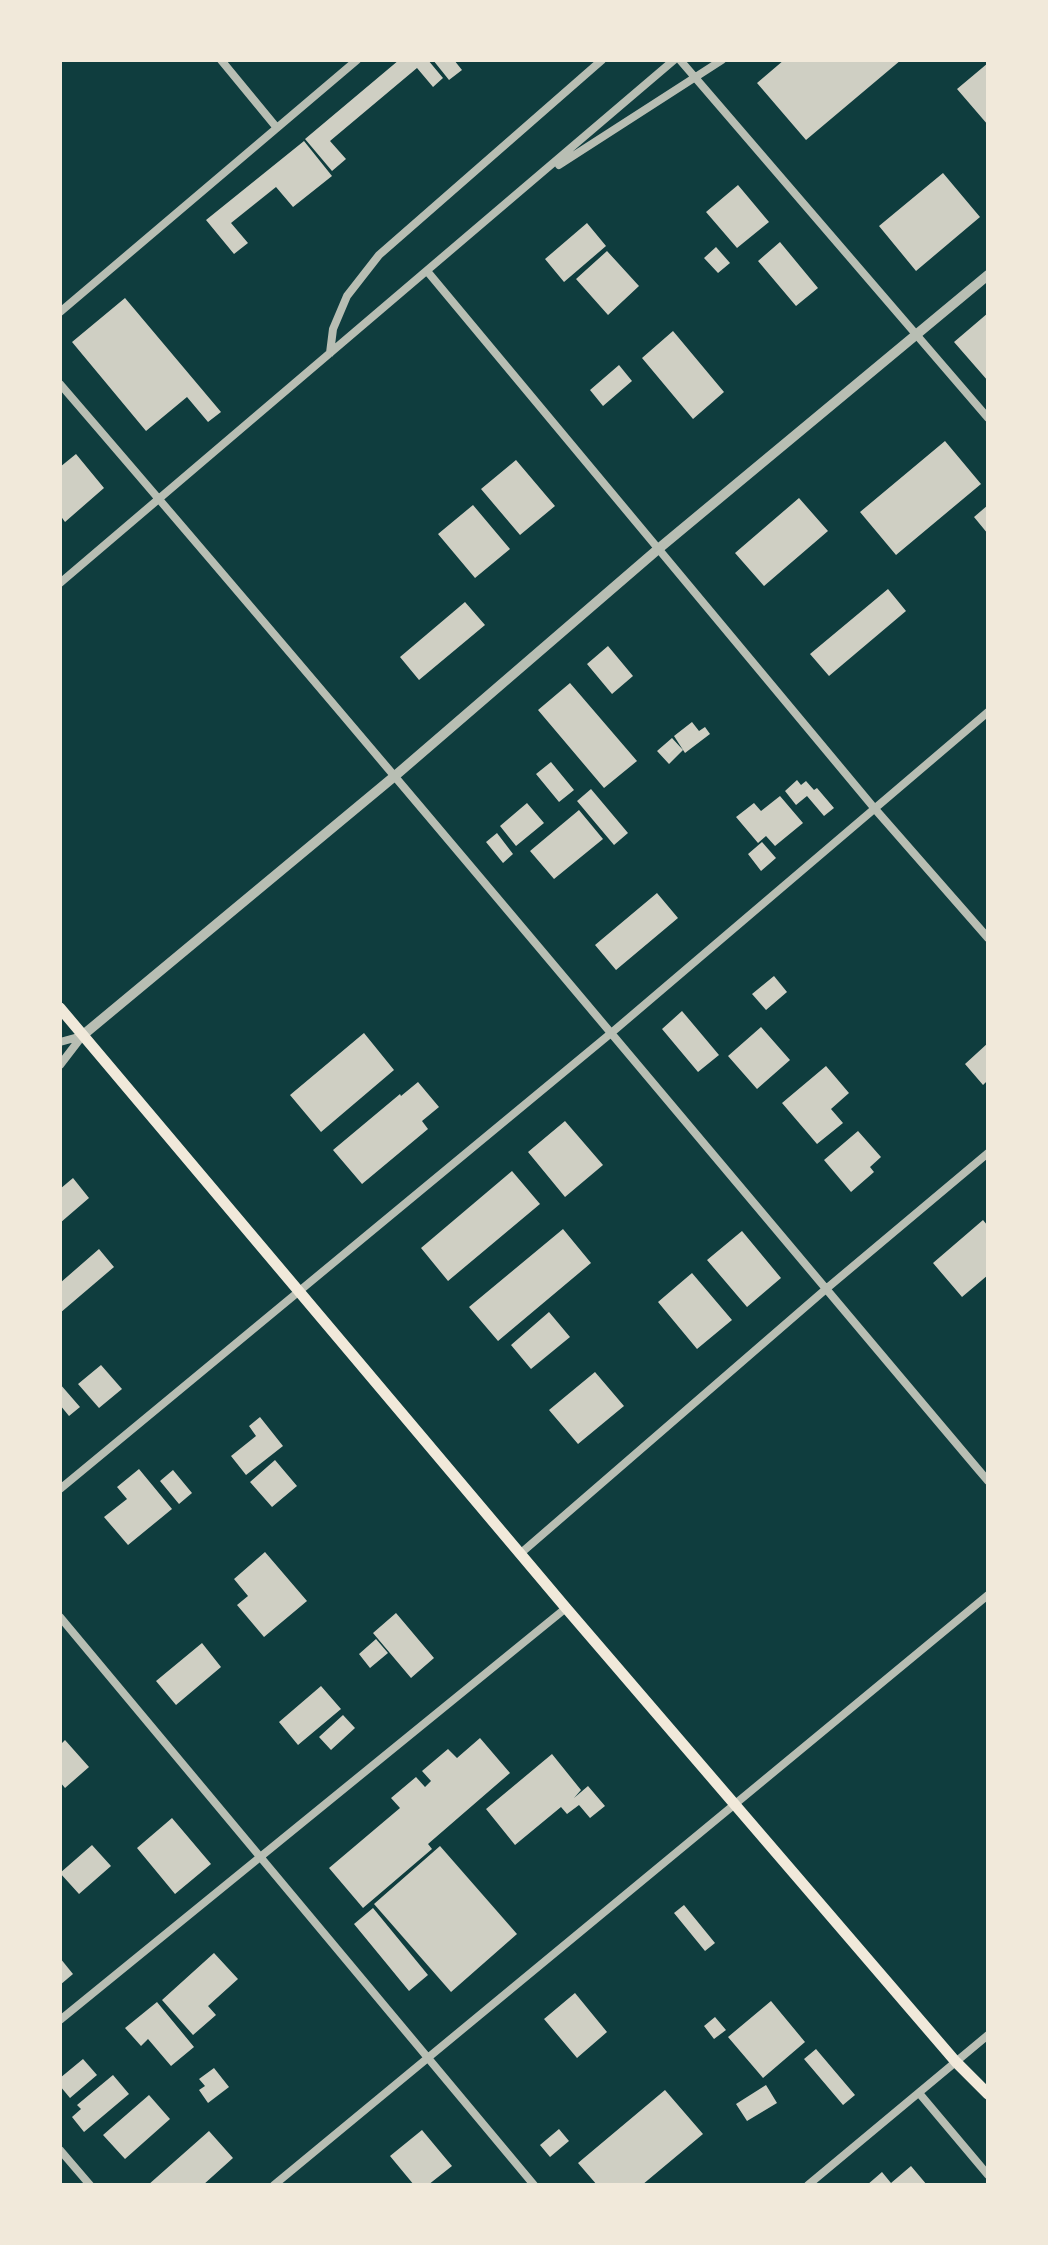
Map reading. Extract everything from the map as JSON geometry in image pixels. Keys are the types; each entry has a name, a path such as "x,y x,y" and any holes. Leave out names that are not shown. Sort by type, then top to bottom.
{"main road":[{"path":"60,1008 566,1608 956,2062 988,2094"}],"street":[{"path":"221,60 277,128"},
{"path":"60,312 357,60"},
{"path":"330,353 333,329 347,296 379,255 602,60"},
{"path":"60,583 677,60 696,78 988,418"},
{"path":"534,180 722,60"},
{"path":"427,271 657,550 988,938"},
{"path":"60,1065 83,1035 988,275"},
{"path":"60,384 396,775 610,1034 988,1481"},
{"path":"60,1489 610,1034 988,712"},
{"path":"60,1042 83,1035"},
{"path":"521,1553 988,1153"},
{"path":"274,2185 988,1595"},
{"path":"60,2020 566,1608"},
{"path":"60,1617 534,2185"},
{"path":"808,2185 988,2035"},
{"path":"919,2093 988,2175"},
{"path":"60,2150 90,2185"}],"building":[{"path":"399,60 428,60 443,78 433,87 417,68 330,141 346,159 332,171 305,139"},
{"path":"433,60 454,60 462,70 449,80"},
{"path":"784,60 901,60 806,140 757,83"},
{"path":"988,63 988,125 957,89"},
{"path":"304,141 332,176 293,207 276,187 231,223 248,243 234,254 206,220"},
{"path":"943,173 980,217 916,271 879,226"},
{"path":"738,185 769,222 737,248 706,212"},
{"path":"587,223 606,246 564,282 545,259"},
{"path":"780,242 818,288 796,306 758,261"},
{"path":"716,247 730,263 718,273 704,258"},
{"path":"607,251 639,286 608,315 576,279"},
{"path":"125,298 221,412 208,422 187,397 146,431 72,342"},
{"path":"988,313 988,381 954,342"},
{"path":"673,331 724,392 693,419 642,358"},
{"path":"619,365 632,381 603,406 590,390"},
{"path":"945,441 981,484 896,555 860,512"},
{"path":"76,454 104,488 65,522 60,515 60,467"},
{"path":"516,460 555,506 520,535 481,489"},
{"path":"799,498 828,531 764,586 735,553"},
{"path":"473,505 510,549 475,578 438,534"},
{"path":"988,505 988,534 974,517"},
{"path":"888,589 906,611 829,676 810,654"},
{"path":"465,602 485,625 419,680 400,657"},
{"path":"608,646 633,676 612,694 587,664"},
{"path":"570,683 637,761 604,788 538,710"},
{"path":"692,722 699,731 705,727 710,734 685,753 674,736"},
{"path":"672,738 683,750 669,764 657,751"},
{"path":"551,762 574,790 559,802 536,774"},
{"path":"797,780 801,785 806,781 814,790 817,788 834,808 824,816 807,796 796,805 785,791"},
{"path":"591,789 628,833 614,845 577,801"},
{"path":"780,796 803,823 775,846 766,836 758,843 736,817 754,803 761,811"},
{"path":"527,803 544,823 516,846 500,826"},
{"path":"579,810 603,839 554,879 530,851"},
{"path":"497,833 513,854 503,863 486,842"},
{"path":"762,842 776,858 761,871 748,854"},
{"path":"657,893 678,918 616,970 595,945"},
{"path":"774,976 787,992 766,1010 752,994"},
{"path":"682,1011 719,1055 698,1072 662,1029"},
{"path":"761,1027 790,1060 757,1089 728,1056"},
{"path":"364,1033 394,1070 321,1132 290,1095"},
{"path":"988,1043 988,1080 983,1085 965,1064"},
{"path":"826,1066 849,1093 831,1109 843,1123 817,1144 782,1103"},
{"path":"418,1082 439,1107 422,1121 428,1129 362,1184 333,1150"},
{"path":"565,1121 603,1165 565,1197 528,1152"},
{"path":"858,1131 881,1157 870,1167 874,1172 851,1192 824,1160"},
{"path":"512,1171 540,1204 448,1281 421,1248"},
{"path":"73,1178 89,1198 60,1223 60,1189"},
{"path":"983,1220 988,1226 988,1275 962,1297 933,1263"},
{"path":"563,1229 591,1263 498,1341 469,1307"},
{"path":"742,1231 781,1278 747,1307 707,1260"},
{"path":"99,1249 114,1267 60,1313 60,1283"},
{"path":"692,1273 732,1320 697,1349 658,1302"},
{"path":"549,1312 570,1337 531,1369 511,1345"},
{"path":"101,1365 122,1389 99,1408 78,1384"},
{"path":"595,1372 624,1406 578,1444 549,1410"},
{"path":"60,1384 80,1407 69,1416 60,1405"},
{"path":"260,1417 283,1446 246,1475 231,1456 256,1436 249,1426"},
{"path":"275,1460 297,1486 272,1507 250,1482"},
{"path":"139,1469 172,1509 128,1545 104,1517 127,1499 117,1487"},
{"path":"173,1470 192,1493 179,1504 160,1481"},
{"path":"265,1552 307,1601 264,1637 237,1605 248,1596 234,1579"},
{"path":"396,1613 434,1658 411,1678 373,1633"},
{"path":"376,1639 388,1653 370,1668 359,1654"},
{"path":"202,1643 221,1667 176,1705 156,1681"},
{"path":"321,1686 341,1709 298,1745 279,1722"},
{"path":"343,1715 355,1728 331,1750 319,1737"},
{"path":"480,1738 510,1773 428,1844 432,1849 363,1908 329,1868 400,1808 391,1798 416,1777 425,1787 431,1781 422,1771 448,1749 457,1758"},
{"path":"65,1740 89,1767 65,1788 60,1782 60,1745"},
{"path":"552,1754 581,1790 574,1798 588,1786 605,1806 590,1818 579,1805 567,1814 561,1807 515,1845 486,1809"},
{"path":"172,1818 211,1864 175,1894 137,1848"},
{"path":"92,1845 111,1866 79,1894 60,1873"},
{"path":"440,1846 517,1934 451,1992 374,1904"},
{"path":"684,1905 715,1943 705,1951 674,1913"},
{"path":"373,1908 428,1975 409,1991 354,1924"},
{"path":"214,1953 238,1979 208,2006 216,2015 193,2035 162,2000"},
{"path":"60,1958 73,1974 60,1985"},
{"path":"575,1993 607,2032 577,2058 544,2019"},
{"path":"771,2001 805,2042 763,2078 728,2037"},
{"path":"157,2002 194,2047 171,2066 148,2039 141,2046 125,2028"},
{"path":"715,2017 726,2030 714,2039 704,2026"},
{"path":"816,2049 855,2095 843,2105 804,2059"},
{"path":"83,2059 97,2075 70,2098 60,2086 60,2078"},
{"path":"214,2068 229,2087 208,2103 199,2090 205,2086 199,2079"},
{"path":"113,2075 129,2094 84,2132 72,2117 81,2109 77,2105"},
{"path":"766,2085 777,2103 747,2121 736,2104"},
{"path":"665,2090 703,2134 642,2185 597,2185 578,2163"},
{"path":"149,2095 170,2119 125,2159 103,2135"},
{"path":"559,2129 569,2141 550,2157 540,2145"},
{"path":"422,2130 452,2166 428,2185 414,2185 390,2156"},
{"path":"209,2131 233,2158 203,2185 148,2185"},
{"path":"911,2166 927,2185 867,2185 882,2172 891,2183"}]}
